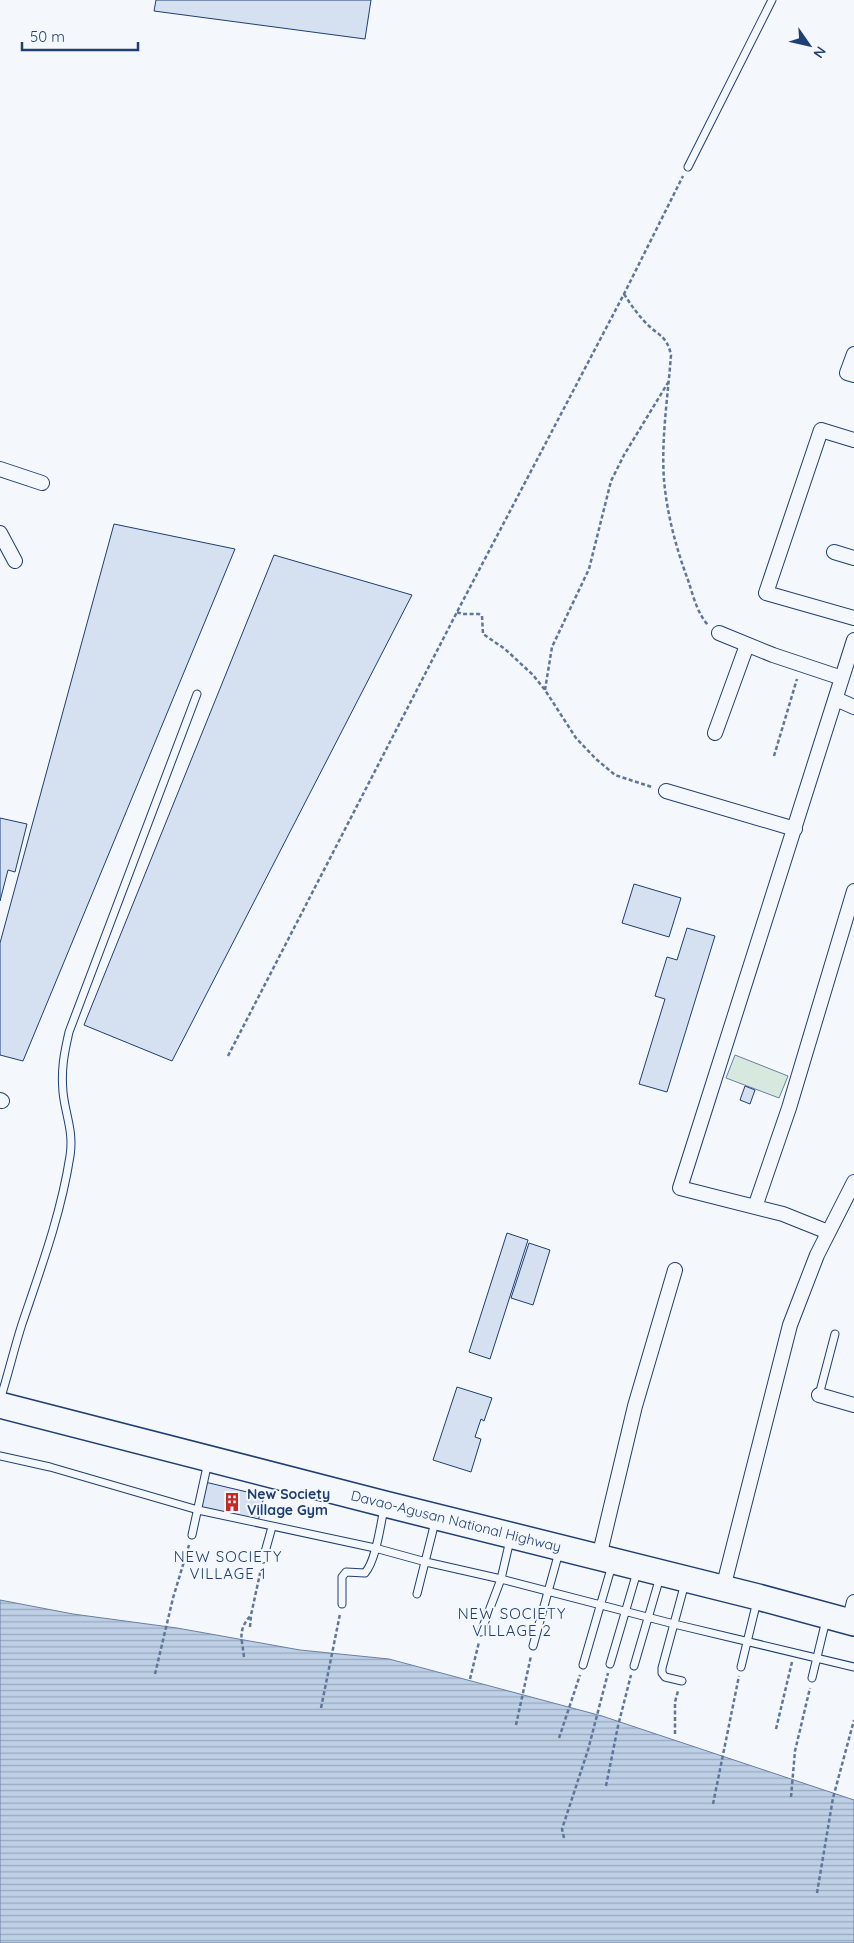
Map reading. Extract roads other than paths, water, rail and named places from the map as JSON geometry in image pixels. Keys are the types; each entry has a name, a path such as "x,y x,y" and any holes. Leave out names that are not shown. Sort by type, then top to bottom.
{"highway":[{"name":"Davao-Agusan National Highway","path":"0,1403 436,1517 758,1597 846,1615"}],"street":[{"path":"854,354 847,373 854,375"},
{"path":"854,440 821,430 766,593 854,618"},
{"path":"0,469 42,483"},
{"path":"0,533 15,561"},
{"path":"834,552 854,558"},
{"path":"719,633 801,665 842,678"},
{"path":"828,1232 798,1219 680,1188 854,640"},
{"path":"715,733 747,645"},
{"path":"836,699 854,707"},
{"path":"666,791 795,829"},
{"path":"755,1207 789,1108 854,891"},
{"path":"723,1588 790,1325 802,1290 828,1232 854,1182"},
{"path":"606,1559 635,1406 675,1270"},
{"path":"819,1395 854,1405"}],"lane":[{"path":"688,166 772,0"},
{"path":"0,1403 22,1325 41,1275 66,1181 71,1153 70,1123 63,1094 62,1066 69,1032 197,694"},
{"path":"819,1395 836,1334"},
{"path":"0,1456 50,1467 198,1510 375,1548 674,1624 854,1667"},
{"path":"192,1535 208,1458"},
{"path":"342,1604 341,1582 343,1574 346,1572 364,1573 370,1565 385,1504"},
{"path":"417,1594 436,1517"},
{"path":"263,1559 272,1527"},
{"path":"481,1632 501,1579 511,1535"},
{"path":"533,1646 560,1547"},
{"path":"583,1666 601,1605 606,1559"},
{"path":"610,1664 626,1612 650,1570"},
{"path":"634,1666 647,1617 650,1570"},
{"path":"682,1681 665,1677 662,1673 686,1578"},
{"path":"741,1667 758,1597"},
{"path":"812,1678 818,1658 846,1615"}],"water":[{"path":"0,1600 73,1614 177,1628 300,1650 389,1659 602,1716 854,1800 854,1943 0,1943"}],"place":[{"name":"New Society Village Gym","path":"232,1502"}],"district":[{"name":"NEW SOCIETY VILLAGE 1","path":"228,1566"},
{"name":"NEW SOCIETY VILLAGE 2","path":"512,1622"}]}
